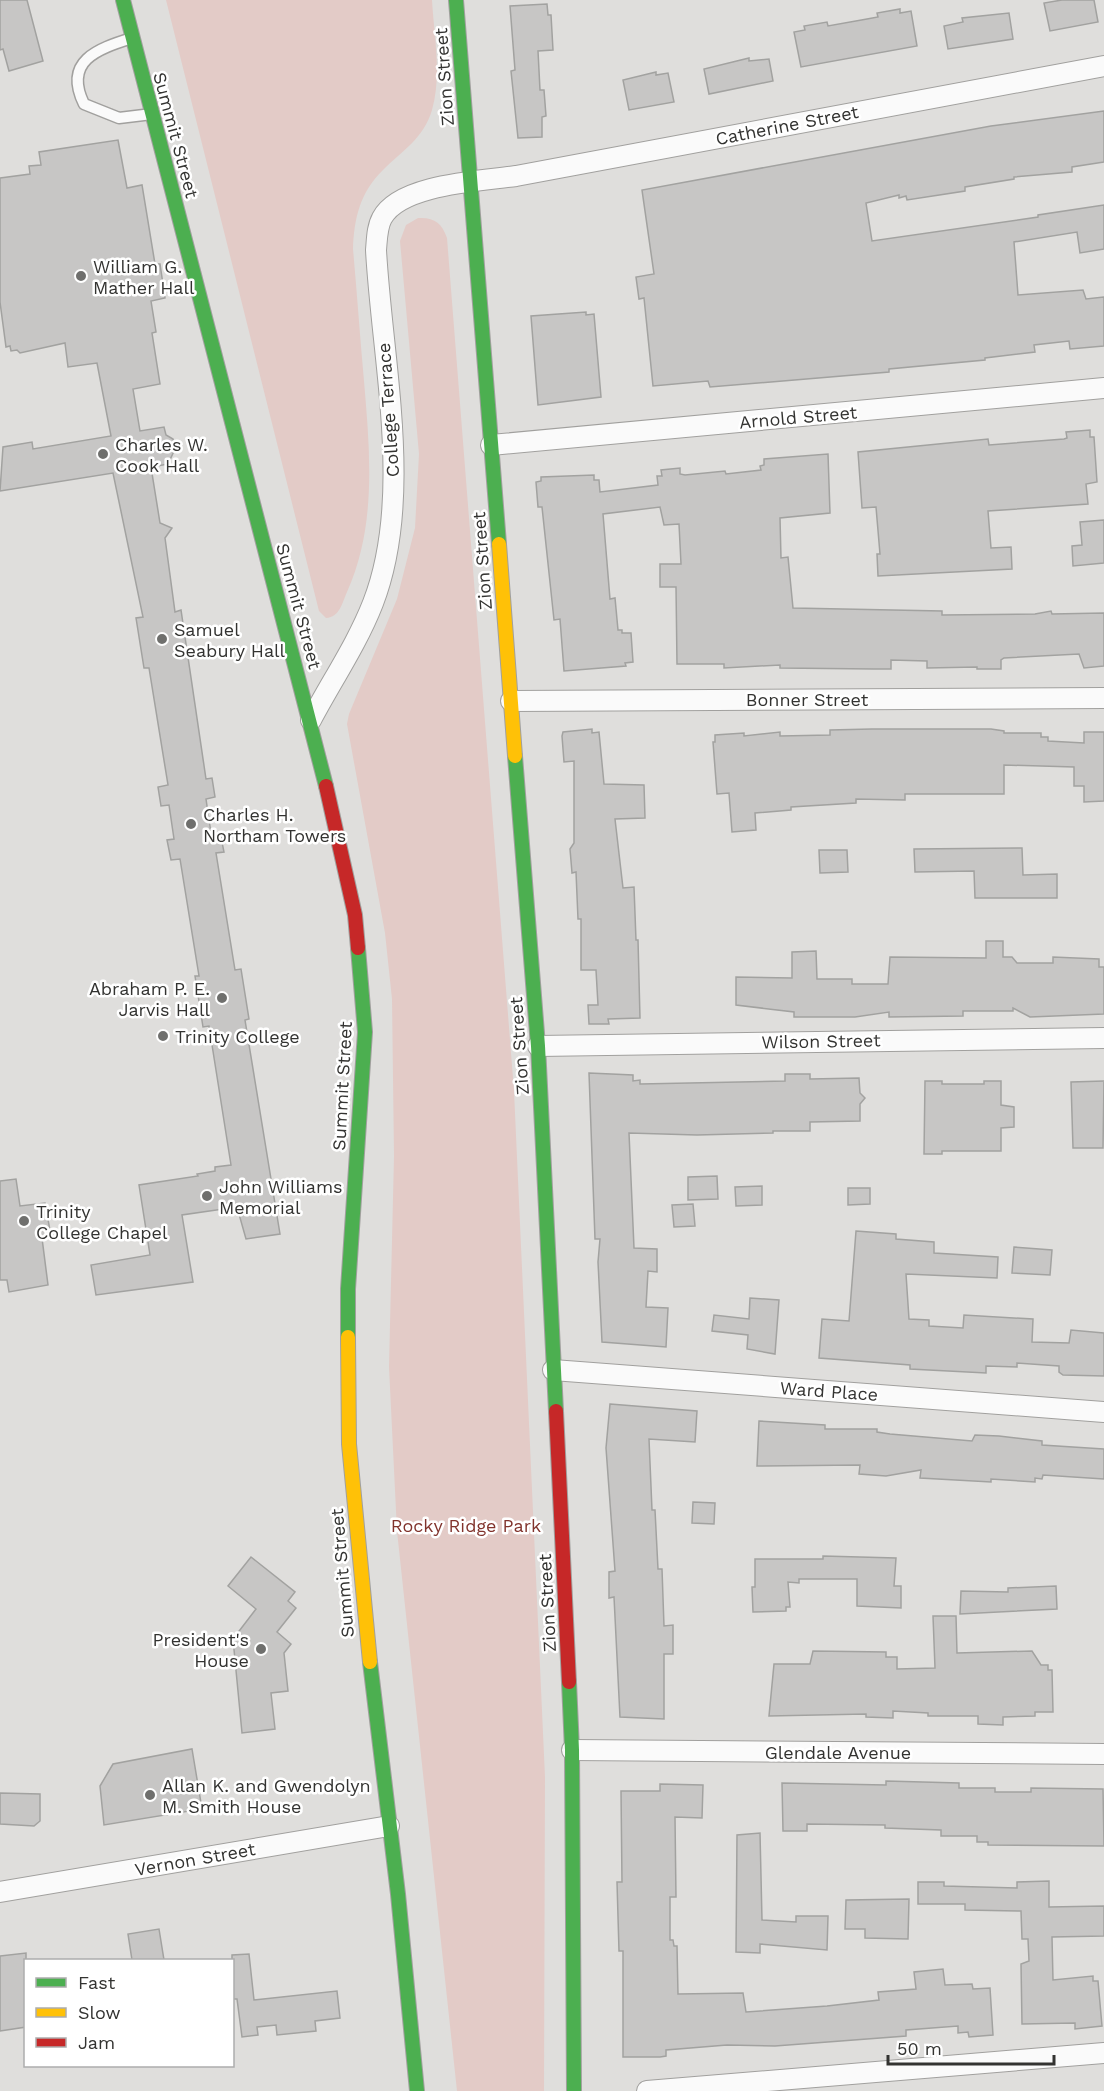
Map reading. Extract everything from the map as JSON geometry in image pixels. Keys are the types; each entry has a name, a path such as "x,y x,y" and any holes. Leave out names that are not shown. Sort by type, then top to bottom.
{"street":[{"name":"Summit Street","path":"123,0 311,720 355,915 365,1032 348,1289 348,1420 357,1548 417,2091"},
{"name":"Zion Street","path":"456,0 538,1046 572,1750 574,2091"},
{"name":"Catherine Street","path":"471,182 1104,66"},
{"name":"College Terrace","path":"311,720 373,603 391,536 395,469 379,297 376,250 379,226 389,208 399,200 414,194 471,182"},
{"name":"Arnold Street","path":"491,446 1104,388"},
{"name":"Bonner Street","path":"511,701 1104,698"},
{"name":"Wilson Street","path":"538,1046 1104,1038"},
{"name":"Ward Place","path":"554,1370 1104,1412"},
{"name":"Glendale Avenue","path":"572,1750 1104,1754"},
{"name":"Vernon Street","path":"0,1892 389,1826"},
{"path":"647,2091 1104,2053"}],"lane":[{"path":"132,38 105,47 86,59 77,72 78,91 84,104 118,118 152,114"}],"green space":[{"path":"166,0 432,0 437,69 432,110 424,129 375,178 369,187 360,206 355,227 353,249 368,434 369,488 367,515 357,567 340,609 331,617 326,618 319,611"},
{"name":"Rocky Ridge Park","path":"418,218 437,222 443,228 447,238 514,1091 545,1777 544,2091 457,2091 397,1531 389,1367 394,1156 392,999 385,933 347,724 349,714 397,599 415,528 419,454 400,241 406,225"}],"building":[{"path":"0,0 27,0 43,61 9,71 3,49 0,50"},
{"path":"1062,0 1094,0 1098,22 1050,31 1044,3"},
{"path":"547,4 548,15 551,15 553,50 538,51 540,90 544,90 546,116 542,117 542,137 518,138 511,71 515,70 510,6"},
{"path":"900,9 900,13 911,11 917,46 801,67 794,32 805,30 804,26 827,22 828,26 878,17 877,13"},
{"path":"1009,13 1013,39 948,49 944,26 963,22 962,18"},
{"path":"749,58 749,61 769,59 773,81 709,94 704,69"},
{"path":"656,72 656,75 668,73 674,102 629,110 623,80"},
{"path":"1104,111 1104,162 1072,167 1072,172 1014,177 1014,179 965,187 965,191 907,200 906,196 899,198 899,195 866,203 872,241 1104,205 1104,249 1080,253 1077,232 1014,242 1018,295 1083,290 1086,299 1104,297 1104,346 1070,349 1069,341 1034,345 1035,352 985,358 985,360 889,369 889,372 710,387 708,381 653,386 644,298 639,299 636,277 654,274 642,190 991,126"},
{"path":"118,140 127,188 142,185 155,264 160,264 165,298 151,301 156,332 152,333 160,384 133,389 140,431 164,427 166,435 173,439 175,449 168,464 151,467 160,523 172,528 165,538 175,612 181,610 206,779 212,778 215,797 206,799 211,833 220,832 224,852 216,853 235,970 241,969 249,1019 245,1020 280,1234 246,1239 237,1207 182,1215 193,1282 96,1295 91,1265 150,1255 139,1185 198,1176 197,1174 215,1171 215,1167 231,1165 209,1026 203,1027 195,976 199,976 180,859 171,860 167,840 174,839 169,805 161,806 158,787 168,785 149,668 144,668 136,618 143,617 113,473 0,491 3,447 32,442 33,449 111,436 97,363 68,367 65,343 20,353 17,350 11,351 10,346 6,347 0,302 0,178 30,174 29,166 41,165 39,152"},
{"path":"586,312 586,315 594,314 601,397 538,405 531,316"},
{"path":"1090,430 1090,437 1094,437 1097,482 1086,484 1088,504 988,511 991,548 1011,547 1012,569 878,576 877,554 880,554 876,507 862,508 858,452 988,439 989,445 1064,439 1067,438 1066,432"},
{"path":"828,454 830,513 780,518 781,558 788,557 793,608 942,611 942,615 1035,614 1051,611 1052,614 1104,613 1104,666 1084,668 1079,654 1004,658 1001,660 1001,669 927,668 927,661 891,660 891,669 780,668 780,665 724,668 724,664 677,664 676,587 660,587 660,564 681,564 679,524 664,525 660,507 603,514 610,599 615,598 618,630 622,630 622,633 631,633 633,662 625,663 626,666 564,671 560,619 554,620 542,507 538,507 536,482 541,481 541,477 594,475 594,480 599,480 600,492 658,485 657,476 662,476 661,470 680,468 680,474 685,475 725,471 726,474 761,470 760,466 764,465 764,459"},
{"path":"1104,520 1104,563 1073,566 1072,546 1082,545 1080,522"},
{"path":"592,729 592,733 599,732 604,784 644,785 645,818 615,819 623,888 634,887 640,1018 608,1019 609,1024 589,1024 588,1005 598,1005 596,970 581,970 581,919 578,919 576,872 572,873 570,849 574,843 574,761 564,762 562,736 563,732"},
{"path":"991,729 1004,731 1004,733 1041,733 1041,737 1048,737 1048,741 1084,743 1084,732 1104,732 1104,801 1084,802 1084,786 1074,786 1074,767 1004,765 1004,794 905,794 905,800 856,799 856,803 791,807 791,810 755,813 756,830 732,832 729,793 717,794 713,742 715,742 715,735 744,733 744,736 780,732 780,736 830,735 830,730"},
{"path":"1022,848 1023,875 1057,874 1057,898 975,898 974,871 915,872 914,849"},
{"path":"819,850 847,850 848,872 820,873"},
{"path":"986,941 1003,941 1003,957 1012,957 1017,963 1053,963 1053,957 1099,959 1099,967 1104,967 1104,1014 1030,1017 1013,1008 1013,1011 963,1011 963,1016 889,1017 889,1012 855,1017 794,1017 794,1012 736,1005 736,977 792,978 792,952 816,951 817,979 852,979 852,984 888,984 890,957 986,958"},
{"path":"589,1073 633,1075 633,1081 640,1080 640,1084 785,1081 785,1074 810,1074 810,1079 859,1078 860,1093 865,1098 860,1104 860,1121 810,1122 810,1131 697,1135 629,1133 634,1248 657,1249 657,1272 648,1271 646,1307 668,1308 666,1347 602,1342 598,1262 600,1239 595,1239"},
{"path":"925,1081 942,1081 942,1084 984,1084 984,1081 1001,1081 1001,1105 1014,1107 1014,1127 1001,1128 1001,1151 942,1151 942,1154 924,1154"},
{"path":"1104,1081 1103,1148 1073,1148 1071,1082"},
{"path":"717,1176 718,1199 688,1200 688,1177"},
{"name":"Trinity College Chapel","path":"16,1179 20,1206 45,1203 51,1236 42,1238 48,1285 9,1292 7,1280 0,1280 0,1181"},
{"path":"762,1186 762,1205 736,1206 735,1187"},
{"path":"848,1188 870,1188 870,1204 848,1205"},
{"path":"693,1204 695,1226 674,1227 672,1205"},
{"path":"856,1231 896,1234 896,1239 934,1242 934,1253 998,1257 997,1278 906,1274 909,1319 929,1320 929,1326 963,1328 964,1315 1033,1319 1032,1342 1069,1343 1071,1330 1104,1333 1104,1376 1063,1375 1059,1372 1059,1366 1017,1363 1017,1367 986,1366 986,1373 910,1369 910,1365 819,1358 822,1319 849,1321"},
{"path":"1014,1247 1052,1250 1050,1275 1012,1273"},
{"path":"750,1298 779,1300 775,1354 747,1349 748,1335 712,1331 714,1315 749,1319"},
{"path":"610,1404 697,1411 695,1442 649,1439 652,1510 655,1510 658,1569 662,1569 664,1626 673,1625 673,1654 664,1654 664,1719 620,1717 614,1597 609,1598 609,1572 615,1571 606,1448"},
{"path":"759,1421 825,1425 825,1429 877,1429 877,1432 890,1434 972,1441 975,1435 999,1436 1042,1441 1042,1445 1104,1449 1104,1479 1043,1475 1042,1479 1035,1478 1035,1482 991,1479 991,1482 920,1478 921,1470 886,1476 859,1474 860,1465 757,1466"},
{"path":"693,1502 715,1503 714,1524 692,1523"},
{"path":"823,1556 896,1558 894,1586 901,1586 901,1608 857,1606 857,1579 799,1579 799,1583 788,1582 790,1607 786,1607 786,1611 753,1612 752,1587 755,1587 755,1559 823,1559"},
{"name":"President's House","path":"251,1557 295,1592 288,1601 296,1608 277,1632 291,1644 284,1653 288,1691 271,1693 275,1729 242,1733 233,1639 256,1609 228,1586"},
{"path":"1056,1586 1057,1609 960,1614 961,1591 1008,1592 1008,1588"},
{"path":"933,1616 956,1616 957,1653 1032,1651 1041,1665 1048,1665 1048,1670 1052,1670 1053,1712 1035,1712 1035,1716 1003,1717 1003,1725 978,1724 978,1716 928,1716 928,1713 893,1711 893,1718 866,1717 866,1714 769,1716 774,1664 810,1664 813,1651 886,1652 886,1657 897,1657 897,1669 935,1668"},
{"name":"Allan K. and Gwendolyn M. Smith House","path":"192,1749 202,1809 104,1825 100,1786 113,1764"},
{"path":"886,1781 959,1783 959,1788 995,1788 995,1792 1031,1792 1031,1788 1103,1789 1104,1846 988,1845 988,1842 977,1842 977,1836 941,1836 941,1830 885,1828 885,1825 807,1824 807,1831 783,1831 782,1783 886,1785"},
{"path":"660,1784 703,1785 702,1818 675,1817 676,1897 670,1897 670,1940 673,1940 674,1946 677,1946 678,1994 743,1993 746,2012 827,2006 879,2000 878,1992 916,1989 914,1972 943,1969 945,1985 972,1984 973,1989 990,1988 993,2035 969,2037 968,2032 958,2033 958,2026 906,2030 906,2036 775,2046 727,2045 666,2050 666,2056 660,2057 623,2057 623,1951 619,1951 617,1882 622,1882 621,1791 660,1791"},
{"path":"0,1793 40,1794 40,1821 34,1826 0,1824"},
{"path":"760,1833 762,1920 796,1922 796,1916 828,1916 827,1950 760,1944 760,1953 736,1952 737,1835"},
{"path":"1049,1881 1049,1907 1104,1906 1104,1936 1052,1937 1053,1980 1093,1976 1093,1981 1098,1981 1102,2026 1075,2029 1075,2023 1022,2024 1021,1964 1029,1961 1028,1939 1022,1939 1021,1911 965,1910 965,1904 918,1904 918,1882 944,1882 944,1886 1017,1888 1017,1882"},
{"path":"909,1899 908,1939 865,1938 865,1929 845,1929 846,1900"},
{"path":"159,1929 164,1959 132,1959 128,1934"},
{"path":"26,1953 26,1959 24,1959 24,2027 0,2031 0,1956"},
{"path":"249,1954 254,2000 337,1991 340,2018 315,2021 316,2031 277,2035 276,2025 257,2027 258,2035 242,2037 237,1999 234,1999 234,1959 232,1955"}],"traffic: fast":[{"path":"123,0 326,786"},
{"path":"456,0 499,544"},
{"path":"515,756 538,1046 556,1411"},
{"path":"348,1337 348,1289 365,1032 358,948"},
{"path":"370,1662 398,1894 417,2091"},
{"path":"569,1682 572,1750 574,2091"}],"traffic: slow":[{"path":"499,544 515,756"},
{"path":"348,1337 349,1444 370,1662"}],"traffic: jam":[{"path":"326,786 355,915 358,948"},
{"path":"556,1411 569,1682"}],"place":[{"name":"William G. Mather Hall","path":"81,276"},
{"name":"Charles W. Cook Hall","path":"103,454"},
{"name":"Samuel Seabury Hall","path":"162,639"},
{"name":"Charles H. Northam Towers","path":"191,824"},
{"name":"Abraham P. E. Jarvis Hall","path":"222,998"},
{"name":"Trinity College","path":"163,1036"},
{"name":"John Williams Memorial","path":"207,1196"},
{"name":"Trinity College Chapel","path":"24,1221"},
{"name":"President's House","path":"261,1649"},
{"name":"Allan K. and Gwendolyn M. Smith House","path":"150,1795"}]}
